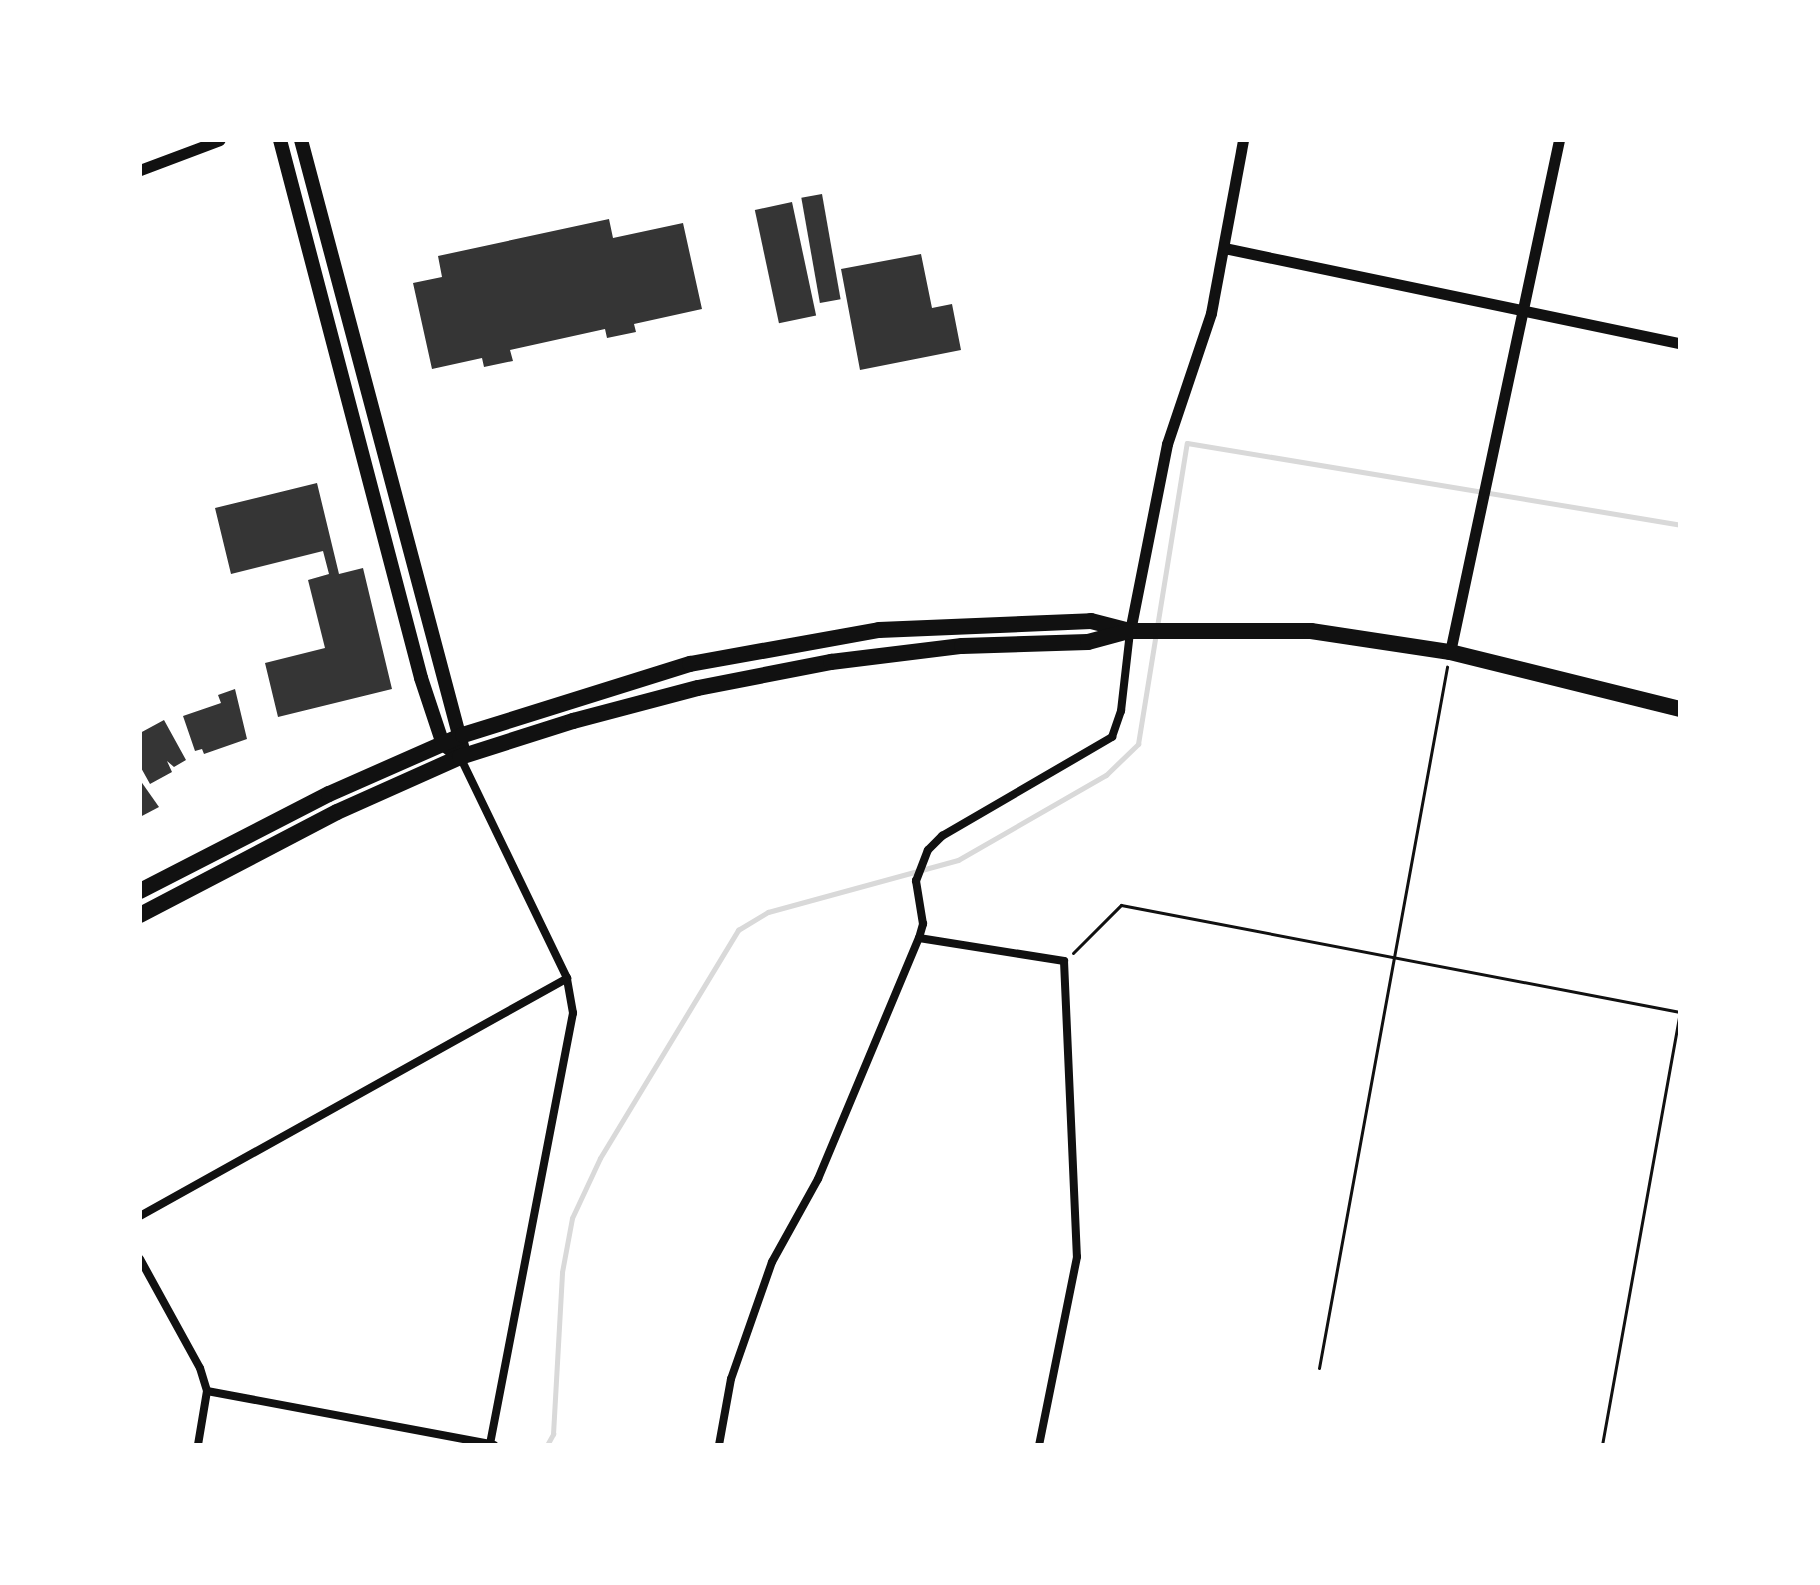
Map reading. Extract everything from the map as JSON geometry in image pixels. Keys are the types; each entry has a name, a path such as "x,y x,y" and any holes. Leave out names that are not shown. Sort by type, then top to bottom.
{"highway":[{"path":"140,891 329,794 463,735 690,664 879,630 1091,621 1130,631 1311,631 1450,652 1680,709"},
{"path":"140,915 337,812 460,757 573,721 761,673 962,646 1088,642 1130,631"}],"main road":[{"path":"280,140 421,678 443,744 460,757 463,735 440,670 301,140"}],"street":[{"path":"140,170 220,140"},
{"path":"719,1445 731,1379 772,1262 818,1179 919,938 923,924 916,881 928,850 942,836 1112,737 1121,711 1130,631 1167,444 1205,335 1243,140"},
{"path":"1450,652 1559,140"},
{"path":"1224,248 1680,343"},
{"path":"207,1391 492,1445 556,1120 573,1013 567,978 460,757"},
{"path":"919,938 1064,961 1077,1257 1039,1445"},
{"path":"140,1216 567,978"},
{"path":"140,1259 200,1368 207,1391 198,1445"}],"path":[{"path":"1319,1368 1397,957 1450,652"},
{"path":"1064,961 1121,905 1680,1011 1602,1445"}],"building":[{"path":"822,194 841,299 820,303 801,198"},
{"path":"792,202 816,315 779,323 755,210"},
{"path":"609,219 613,238 683,223 702,309 634,324 636,332 607,338 605,329 510,350 513,361 484,367 482,358 432,369 413,283 442,277 438,256"},
{"path":"921,254 932,308 952,304 961,350 860,370 841,269"},
{"path":"317,483 339,574 363,568 392,689 278,717 265,663 325,648 308,580 329,574 323,551 231,574 215,508"},
{"path":"235,689 247,739 204,754 202,749 195,751 183,716 221,703 218,695"},
{"path":"164,720 186,760 174,767 167,761 172,772 150,784 140,766 140,733"},
{"path":"140,780 159,807 140,817"}],"waterway":[{"path":"547,1445 553,1434 562,1272 572,1218 600,1158 738,930 768,912 958,860 1106,775 1138,744 1187,443 1680,525"}]}
